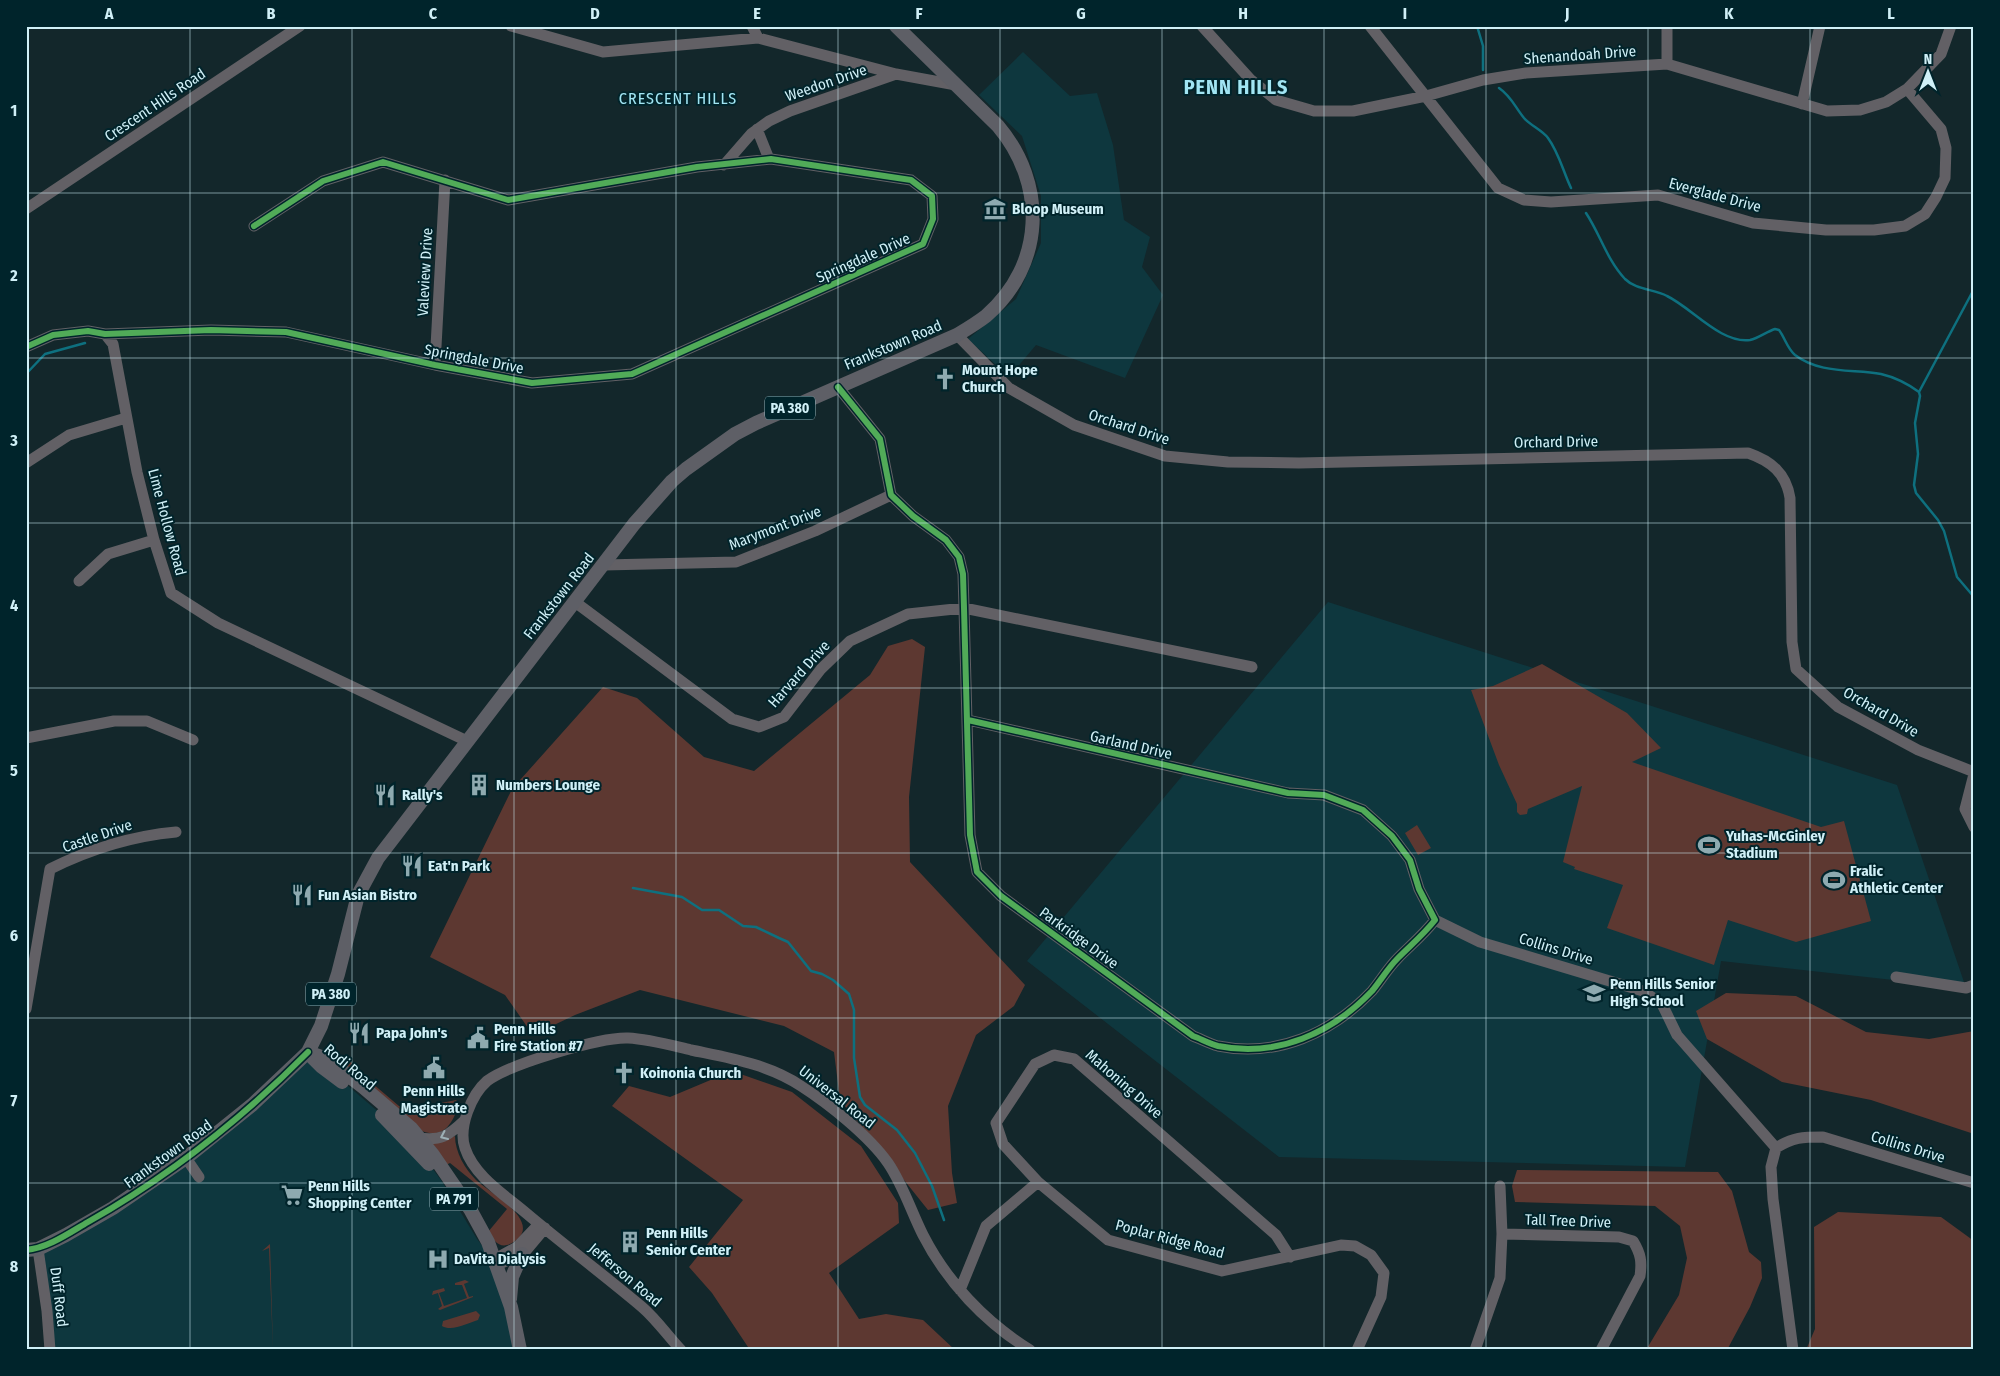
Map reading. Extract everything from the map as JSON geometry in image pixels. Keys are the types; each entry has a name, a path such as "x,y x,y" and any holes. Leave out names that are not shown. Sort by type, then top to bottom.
{"main road":[{"name":"Frankstown Road","path":"32,1250 66,1235 113,1208 186,1158 252,1105 308,1052 321,1026 338,974 353,910 366,877 389,842 653,501 672,481 719,444 756,423 957,335 986,316 1007,294 1021,270 1029,248 1033,223 1033,205 1027,176 1022,163 1008,138 896,26"},
{"name":"Rodi Road","path":"308,1052 327,1059 340,1069 411,1128 433,1155 470,1209 488,1242 510,1307 520,1350"},
{"name":"Rodi Road","path":"308,1052 322,1067 381,1114 426,1160 455,1201 494,1263"},
{"path":"510,1307 512,1277 522,1254"}],"street":[{"name":"Crescent Hills Road","path":"26,209 300,26"},
{"path":"511,26 603,52 758,38 896,74"},
{"path":"752,26 758,38"},
{"name":"Shenandoah Drive","path":"1202,26 1250,79 1276,100 1314,111 1352,111 1426,96 1483,80 1526,73 1667,64 1827,111 1860,110 1886,102 1908,89 1941,54 1951,26"},
{"name":"Everglade Drive","path":"1370,26 1498,188 1524,200 1551,202 1658,195 1753,222 1826,230 1874,230 1905,226 1924,214 1946,178 1946,148 1941,129 1908,89"},
{"path":"1667,26 1667,64"},
{"path":"1802,104 1820,26"},
{"name":"Weedon Drive","path":"724,165 751,134 769,121 790,111 896,74 956,85"},
{"path":"757,129 769,160"},
{"name":"Springdale Drive","path":"106,334 211,330 286,332 435,365 532,383 632,374 923,244 934,219 932,196 911,180 769,160 697,167 508,200 383,162 323,181 254,226"},
{"name":"Valeview Drive","path":"435,365 445,180"},
{"path":"26,347 53,335 88,331 106,334"},
{"name":"Lime Hollow Road","path":"106,334 113,344 137,472 154,540 172,593 218,623 468,742"},
{"name":"Orchard Drive","path":"957,335 1009,388 1074,425 1165,456 1228,462 1300,463 1748,453 1765,459 1787,484 1790,498 1792,642 1796,669 1838,707 1918,750 1974,773"},
{"path":"838,386 880,439 891,495"},
{"path":"26,463 69,435 126,418"},
{"name":"Marymont Drive","path":"604,565 736,562 815,531 891,495"},
{"name":"Parkridge Drive","path":"891,495 913,516 946,540 959,557 963,574 970,835 977,872 1001,896 1193,1036 1217,1046 1244,1049 1280,1047 1308,1038 1338,1021 1372,991 1397,958 1420,938 1435,920"},
{"path":"79,581 108,554 154,540"},
{"name":"Harvard Drive","path":"575,602 732,719 760,727 784,717 821,669 850,641 908,614 964,608 1252,667"},
{"path":"26,738 114,721 148,720 193,740"},
{"name":"Garland Drive","path":"968,720 1288,793 1324,795 1363,810 1392,836 1410,860 1419,889 1435,920"},
{"path":"1974,773 1965,809 1974,828"},
{"name":"Castle Drive","path":"26,1009 50,869 80,854 122,841 152,834 176,832"},
{"name":"Collins Drive","path":"1435,920 1480,942 1643,991 1662,1004 1676,1035 1776,1148 1799,1137 1823,1137 1974,1184"},
{"path":"1896,977 1966,988 1974,985"},
{"name":"Universal Road","path":"515,1204 475,1168 464,1148 463,1134 464,1121 471,1103 486,1082 506,1070 594,1041 629,1038 650,1041 770,1069 804,1087 860,1132 876,1148 899,1183 924,1237 943,1269 984,1316 1008,1336 1030,1350"},
{"name":"Mahoning Drive","path":"1038,1182 1004,1144 996,1123 1035,1064 1054,1055 1074,1060 1276,1235 1290,1258"},
{"name":"Universal Road","path":"419,1138 437,1139 446,1136 464,1121"},
{"path":"1776,1148 1772,1167 1773,1199 1793,1350"},
{"path":"186,1158 199,1176"},
{"path":"960,1290 986,1226 1038,1182"},
{"name":"Poplar Ridge Road","path":"1038,1182 1108,1240 1222,1271 1290,1258 1341,1245 1355,1246 1371,1255 1384,1273 1381,1297 1357,1350"},
{"path":"1475,1350 1500,1278 1502,1234 1500,1186"},
{"name":"Jefferson Road","path":"515,1204 644,1308 681,1350"},
{"path":"494,1263 518,1247 542,1226"},
{"path":"494,1263 522,1254 542,1226"},
{"name":"Tall Tree Drive","path":"1502,1234 1619,1237 1633,1241 1640,1253 1642,1263 1640,1276 1601,1350"},
{"name":"Duff Road","path":"32,1250 47,1311 50,1350"}],"shaded area":[{"path":"1023,52 1070,96 1097,93 1113,145 1124,220 1150,237 1142,267 1163,295 1125,378 1036,345 1009,377 968,339 1016,299 1041,243 1041,196 1022,136 979,95"},
{"name":"Penn Hills Senior High School","path":"1328,602 1897,785 1966,988 1721,961 1685,1167 1279,1157 1027,961"},
{"path":"912,639 925,647 909,797 910,862 1025,985 1014,1006 976,1035 948,1106 952,1173 957,1203 928,1210 840,1100 834,1052 784,1026 640,990 575,1015 533,1035 505,995 430,957 512,789 603,687 637,698 704,757 754,771 870,675 888,646"},
{"name":"Yuhas-McGinley Stadium","path":"1542,664 1627,713 1661,748 1632,762 1821,827 1844,821 1871,921 1796,942 1728,920 1714,965 1607,928 1623,885 1574,869 1575,867 1563,862 1582,786 1528,809 1527,814 1520,815 1517,812 1517,804 1499,765 1471,690 1493,686"},
{"path":"1417,825 1431,848 1418,855 1405,833"},
{"path":"1726,993 1796,996 1866,1032 1929,1039 1974,1031 1974,1134 1871,1100 1782,1082 1707,1039 1696,1011"},
{"name":"Penn Hills Shopping Center","path":"308,1052 381,1114 426,1160 441,1180 477,1239 493,1260 520,1350 50,1350 38,1249 113,1208"},
{"path":"351,1062 366,1078 399,1106 430,1109 437,1107 441,1103 456,1100 459,1104 453,1119 445,1129 439,1132 433,1133 417,1129 346,1066"},
{"path":"732,1071 792,1092 861,1146 898,1203 899,1223 829,1273 859,1319 886,1314 923,1320 955,1350 750,1350 712,1293 689,1267 743,1200 612,1106 629,1086 670,1097"},
{"path":"455,1136 461,1160 468,1171 476,1180 512,1208 519,1217 523,1226 521,1235 512,1243 504,1246 498,1244 488,1232 507,1209 450,1163 446,1165 432,1144"},
{"path":"1517,1170 1718,1172 1732,1191 1749,1252 1761,1262 1762,1278 1750,1307 1727,1350 1646,1350 1679,1295 1687,1258 1680,1226 1655,1206 1515,1202 1512,1186"},
{"path":"1838,1212 1941,1217 1974,1241 1974,1350 1806,1350 1815,1329 1814,1227"},
{"path":"270,1244 273,1350 269,1248 262,1251"},
{"path":"465,1280 469,1282 464,1284 469,1297 473,1297 440,1310 438,1309 442,1306 438,1293 432,1295 433,1291 444,1288 445,1291 439,1293 444,1306 467,1298 462,1285 455,1285 455,1283"},
{"path":"476,1311 480,1315 478,1320 455,1328 442,1326 443,1321"}],"waterway":[{"path":"1477,26 1483,46 1483,70"},
{"path":"1499,88 1510,98 1524,118 1548,138 1558,156 1571,188"},
{"path":"1586,213 1613,264 1629,283 1667,296 1718,331 1739,340 1750,340 1775,329 1779,330 1792,352 1805,361 1836,370 1886,375 1901,381 1919,392 1920,396 1915,423 1918,454 1914,485 1916,493 1938,520 1944,531 1957,577 1974,597"},
{"path":"1919,392 1974,289"},
{"path":"26,374 45,354 85,343"},
{"path":"633,888 682,897 702,910 719,910 743,926 756,927 788,942 811,971 833,980 849,994 854,1010 854,1058 860,1097 865,1105 897,1130 915,1153 932,1186 944,1220"}],"cycle path":[{"path":"26,347 53,335 88,331 105,334 211,330 286,332 435,365 532,383 632,374 923,244 933,219 932,196 911,180 771,159 697,167 508,200 383,162 323,181 254,226"},
{"path":"838,387 880,439 891,495 913,516 946,540 959,557 963,574 970,835 977,872 1001,896 1193,1036 1218,1046 1240,1049 1282,1045 1302,1039 1339,1019 1372,991 1394,962 1435,920 1419,889 1410,860 1392,836 1363,810 1324,795 1288,793 968,720"},
{"path":"26,1250 34,1249 66,1235 118,1204 176,1165 258,1100 308,1052"}],"place":[{"name":"Bloop Museum","path":"995,209"},
{"name":"Mount Hope Church","path":"945,379"},
{"name":"Numbers Lounge","path":"479,785"},
{"name":"Rally's","path":"385,795"},
{"name":"Yuhas-McGinley Stadium","path":"1709,845"},
{"name":"Eat'n Park","path":"412,866"},
{"name":"Fralic Athletic Center","path":"1834,880"},
{"name":"Fun Asian Bistro","path":"302,895"},
{"name":"Penn Hills Senior High School","path":"1594,993"},
{"name":"Papa John's","path":"359,1033"},
{"name":"Penn Hills Fire Station #7","path":"478,1038"},
{"name":"Penn Hills Magistrate","path":"434,1068"},
{"name":"Koinonia Church","path":"624,1073"},
{"name":"Penn Hills Shopping Center","path":"292,1195"},
{"name":"Penn Hills Senior Center","path":"630,1242"},
{"name":"DaVita Dialysis","path":"438,1259"}],"district":[{"name":"PENN HILLS","path":"1236,87"},
{"name":"CRESCENT HILLS","path":"678,98"}]}
